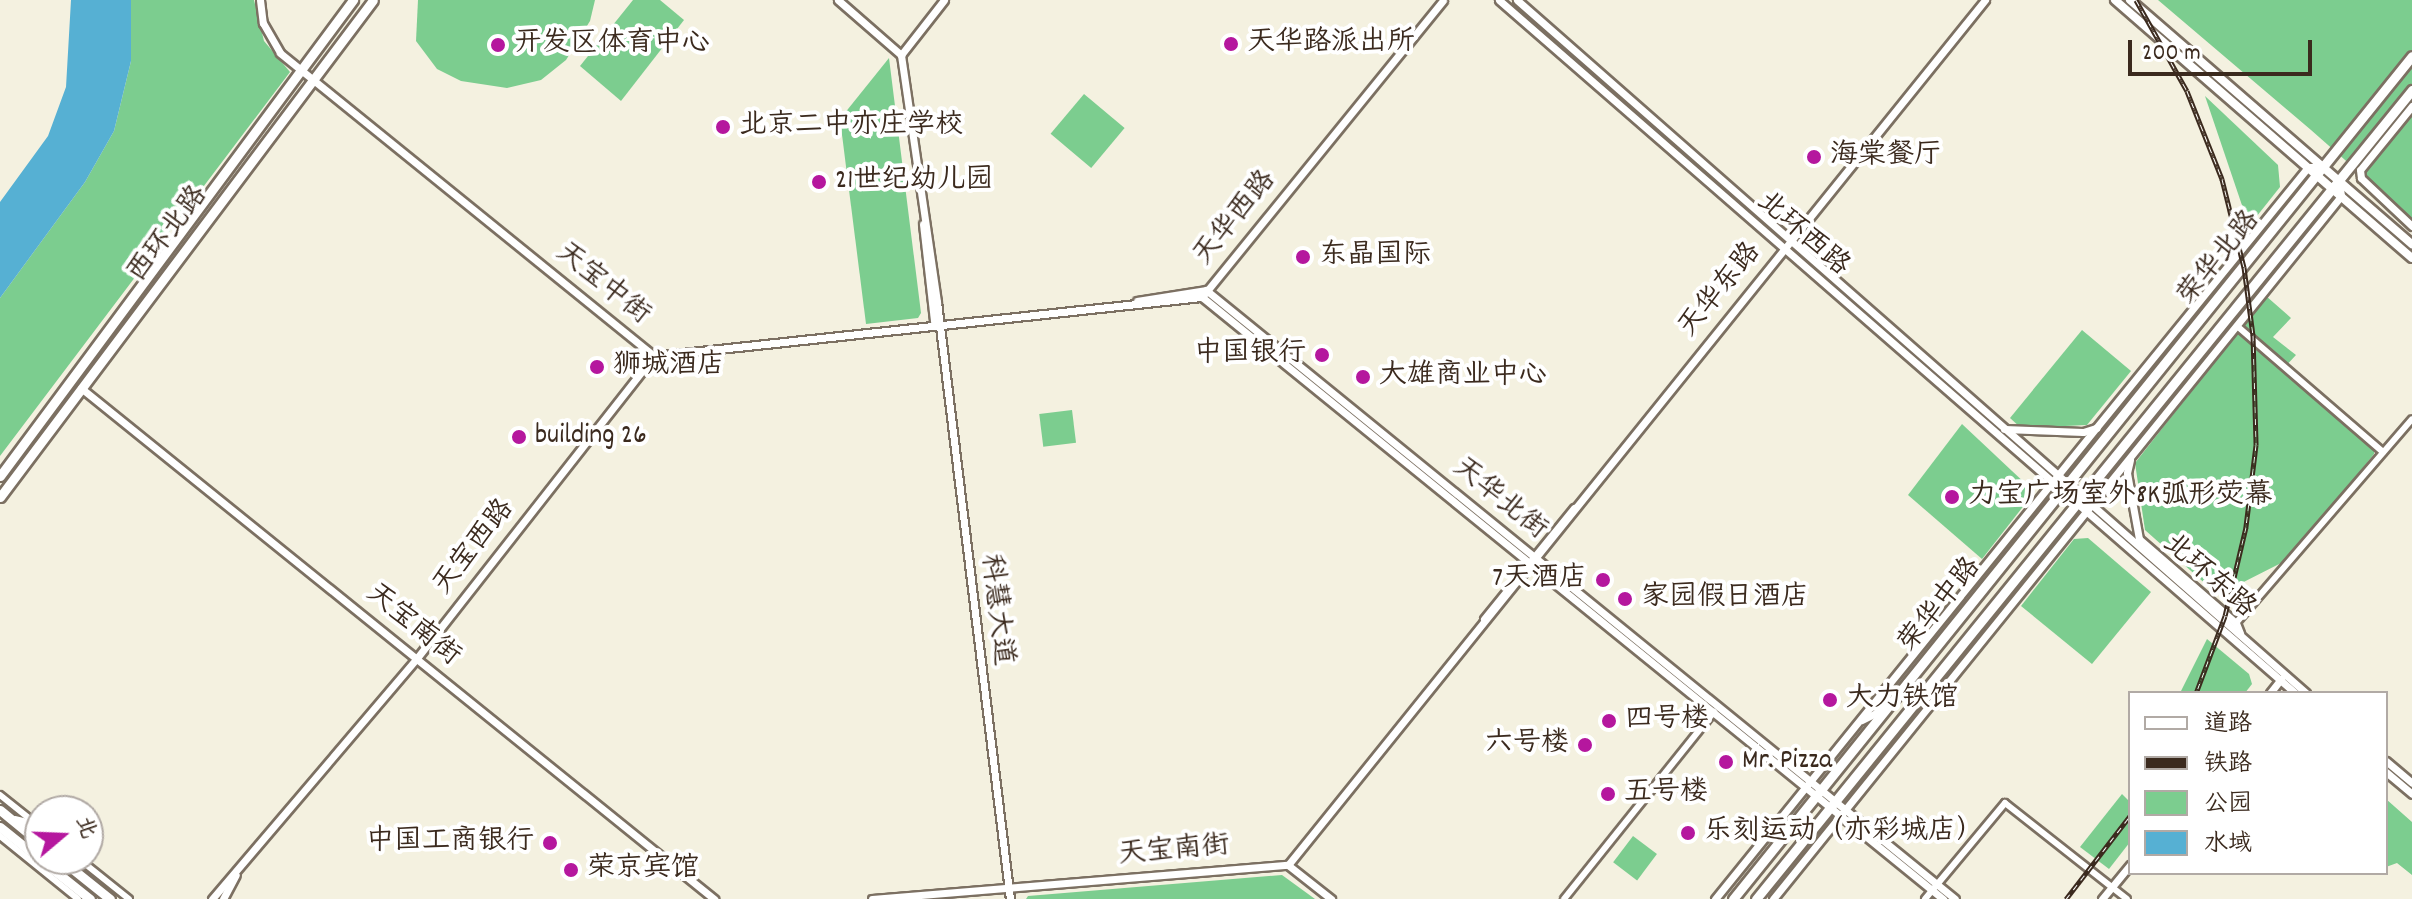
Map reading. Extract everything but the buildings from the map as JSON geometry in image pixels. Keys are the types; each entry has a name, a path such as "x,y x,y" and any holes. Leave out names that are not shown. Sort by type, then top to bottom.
{"main road":[{"name":"西环北路","path":"0,476 353,0"},
{"name":"西环北路","path":"0,497 373,0"},
{"path":"2115,0 2308,167 2320,171"},
{"path":"2130,0 2320,171 2412,244"},
{"name":"荣华北路","path":"2065,487 2412,56"},
{"name":"荣华北路","path":"2078,499 2412,90"},
{"path":"2336,184 2341,196 2412,258"},
{"name":"荣华中路","path":"1733,899 2065,487"},
{"name":"荣华中路","path":"1758,897 2078,499"},
{"path":"0,810 24,830"},
{"path":"12,820 24,823"},
{"path":"0,827 24,846"},
{"path":"60,875 90,899"},
{"path":"80,875 110,899"}],"street":[{"name":"天宝中街","path":"260,0 269,40 654,356 936,326"},
{"path":"838,0 901,55 944,0"},
{"name":"天华西路","path":"936,326 1204,293 1443,0"},
{"name":"北环西路","path":"1499,0 1783,248 2078,499"},
{"name":"北环西路","path":"1517,0 2002,428 2055,479"},
{"name":"天华东路","path":"1288,865 1985,0"},
{"name":"科慧大道","path":"901,55 1010,899"},
{"path":"2412,106 2360,170 2361,178 2412,226"},
{"path":"1715,899 2308,167"},
{"path":"1773,899 2341,196"},
{"path":"2257,281 2284,268"},
{"name":"天华北街","path":"1204,293 1934,887"},
{"path":"2237,326 2383,452"},
{"name":"天宝西路","path":"212,899 236,875 417,658 654,356"},
{"path":"2132,384 2158,371"},
{"path":"2165,415 2177,378"},
{"name":"天宝南街","path":"81,388 714,899"},
{"path":"2236,623 2412,419"},
{"path":"2002,428 2083,432 2096,428"},
{"path":"2130,458 2127,473 2139,539 2236,623 2240,635"},
{"name":"北环东路","path":"2078,499 2092,504 2240,635 2294,691"},
{"name":"北环东路","path":"2078,499 2086,511 2303,691"},
{"name":"天华北街","path":"1534,561 1714,712 1807,785"},
{"path":"2001,598 2026,586"},
{"path":"2272,691 2283,677"},
{"path":"1859,721 1889,706"},
{"path":"1564,899 1714,712"},
{"path":"2388,763 2409,781 2412,794"},
{"path":"2388,773 2409,781"},
{"path":"0,795 24,815"},
{"path":"1925,899 2005,803 2127,899"},
{"path":"0,836 78,899"},
{"path":"1288,865 1331,899"},
{"name":"天宝南街","path":"872,899 1288,865"},
{"path":"2102,899 2128,867"},
{"path":"99,875 129,899"},
{"name":"天宝西路","path":"223,899 236,875"},
{"path":"1758,897 1784,886"},
{"path":"1934,887 1943,899"},
{"path":"1934,887 1955,899"}],"green space":[{"path":"131,0 254,0 264,41 290,72 0,456 0,298 85,182 114,131 131,61"},
{"name":"开发区体育中心","path":"418,0 595,0 590,21 566,60 541,80 507,88 461,81 437,69 416,41"},
{"path":"633,0 660,0 684,20 621,101 580,66"},
{"path":"2158,0 2412,0 2412,219 2311,130"},
{"path":"889,58 921,313 918,318 866,324 840,119"},
{"path":"1084,94 1125,128 1091,168 1051,134"},
{"path":"2205,96 2278,165 2280,187 2249,226"},
{"path":"2266,296 2291,318 2273,337 2296,355 2282,370 2374,448 2374,454 2291,558 2218,595 2145,530 2135,463"},
{"path":"2082,330 2131,371 2087,425 2021,428 2010,418"},
{"path":"1072,410 1076,443 1043,447 1039,414"},
{"path":"1962,424 2028,486 2029,499 1982,559 1908,495"},
{"path":"2088,538 2151,592 2092,664 2021,606 2074,539"},
{"path":"2207,639 2249,674 2252,684 2247,691 2181,691"},
{"path":"2122,794 2128,800 2128,845 2109,869 2080,847"},
{"path":"2388,801 2412,822 2412,875 2397,863 2388,866"},
{"path":"1633,836 1657,854 1637,880 1613,862"},
{"path":"1282,875 1315,899 1026,899 1028,896"}],"water":[{"path":"71,0 131,0 131,61 114,131 85,182 0,298 0,202 48,136 66,87"}],"railway":[{"path":"2136,0 2187,91 2222,179 2244,267 2253,335 2256,445 2246,527 2225,616 2197,691"},
{"path":"2066,899 2128,819"}],"place":[{"name":"天华路派出所","path":"1231,44"},
{"name":"开发区体育中心","path":"498,45"},
{"name":"北京二中亦庄学校","path":"723,127"},
{"name":"海棠餐厅","path":"1814,157"},
{"name":"21世纪幼儿园","path":"819,182"},
{"name":"东晶国际","path":"1303,257"},
{"name":"中国银行","path":"1322,355"},
{"name":"狮城酒店","path":"597,367"},
{"name":"大雄商业中心","path":"1363,377"},
{"name":"building 26","path":"519,437"},
{"name":"力宝广场室外8K弧形荧幕","path":"1952,497"},
{"name":"7天酒店","path":"1603,580"},
{"name":"家园假日酒店","path":"1625,599"},
{"name":"大力铁馆","path":"1830,700"},
{"name":"四号楼","path":"1609,721"},
{"name":"六号楼","path":"1585,745"},
{"name":"Mr. Pizza","path":"1726,762"},
{"name":"五号楼","path":"1608,794"},
{"name":"乐刻运动（亦彩城店）","path":"1688,833"},
{"name":"中国工商银行","path":"550,843"},
{"name":"荣京宾馆","path":"571,870"}]}
